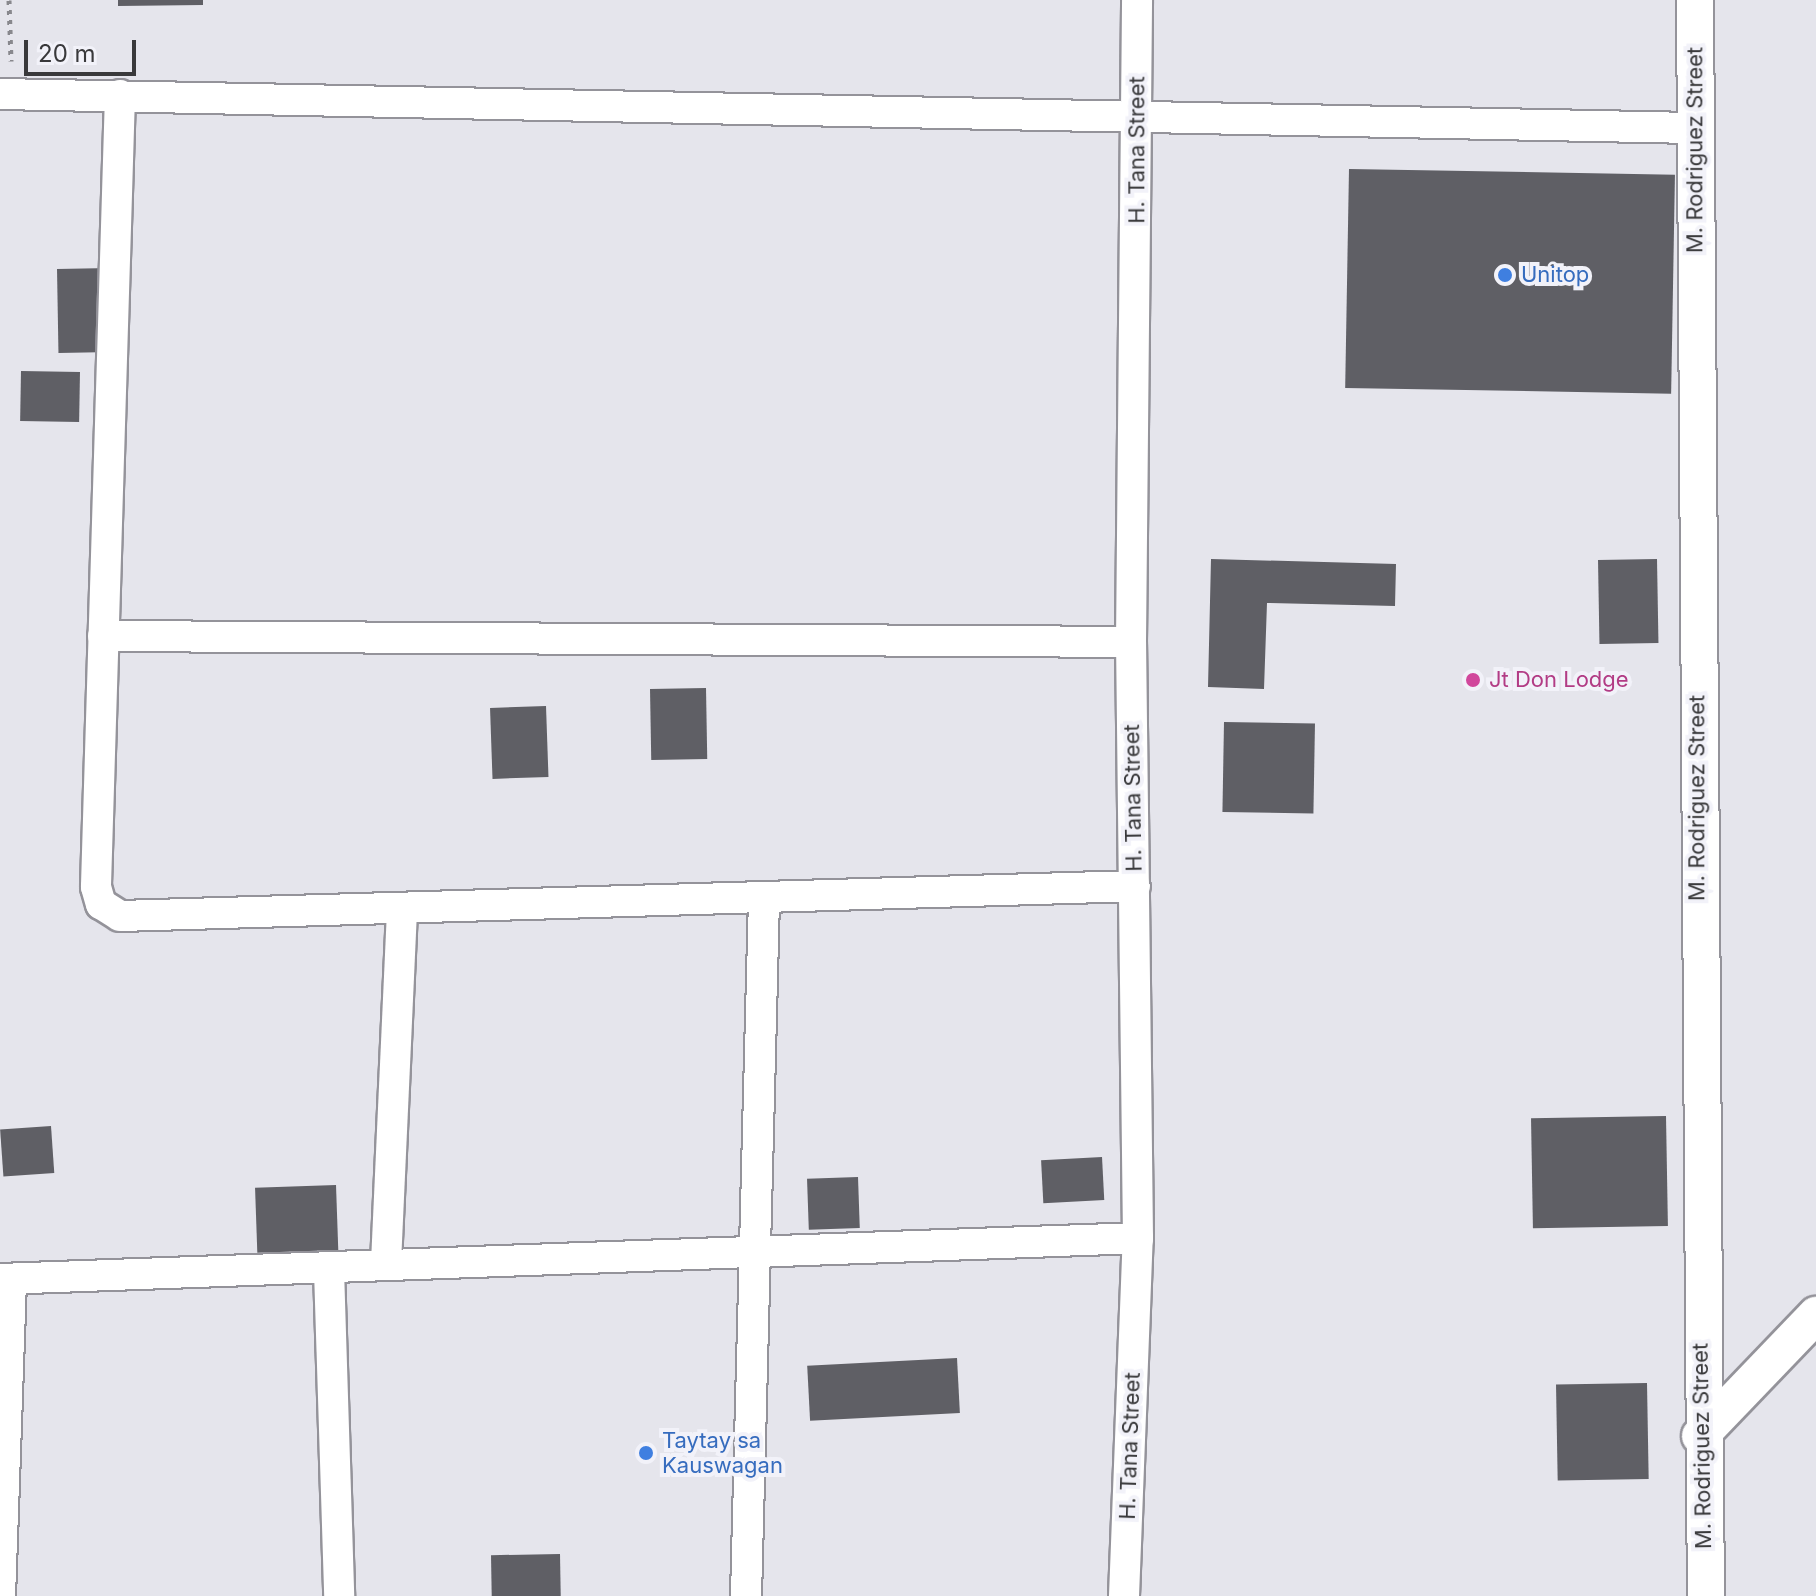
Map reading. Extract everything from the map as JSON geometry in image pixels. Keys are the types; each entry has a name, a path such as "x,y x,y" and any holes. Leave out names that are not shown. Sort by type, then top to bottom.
{"street":[{"name":"H. Tana Street","path":"1124,1596 1138,1238 1131,642 1137,0"},
{"name":"M. Rodriguez Street","path":"1695,0 1700,1436 1706,1596"},
{"path":"6,94 1694,128"},
{"path":"120,95 96,887 101,904 120,916 1135,886"},
{"path":"103,636 1131,642"},
{"path":"746,1596 750,1254 764,898"},
{"path":"386,1263 402,908"},
{"path":"0,1596 5,1279 329,1270 386,1263 750,1254 1138,1238"},
{"path":"329,1270 339,1596"},
{"path":"1700,1436 1816,1315"}],"path":[{"path":"6,94 9,0"}],"building":[{"path":"118,0 203,0 203,5 118,6"},
{"path":"1349,169 1675,175 1671,394 1345,388"},
{"path":"110,268 111,352 58,353 57,269"},
{"path":"21,371 80,372 79,422 20,421"},
{"path":"1211,559 1396,564 1395,606 1267,603 1264,689 1208,687"},
{"path":"1657,559 1658,643 1599,644 1598,560"},
{"path":"706,688 707,759 651,760 650,689"},
{"path":"546,706 548,777 493,779 490,708"},
{"path":"1224,722 1315,724 1313,814 1222,812"},
{"path":"1666,1116 1668,1226 1533,1228 1531,1118"},
{"path":"51,1126 54,1173 3,1176 0,1130"},
{"path":"1102,1157 1104,1200 1043,1203 1041,1160"},
{"path":"858,1177 860,1228 809,1230 807,1179"},
{"path":"336,1185 338,1250 257,1253 255,1188"},
{"path":"957,1358 960,1413 810,1421 807,1366"},
{"path":"1647,1383 1649,1479 1558,1481 1556,1385"},
{"path":"560,1554 561,1596 492,1596 491,1555"}],"place":[{"name":"Unitop","path":"1505,275"},
{"name":"Jt Don Lodge","path":"1473,680"},
{"name":"Taytay sa Kauswagan","path":"646,1453"}]}
